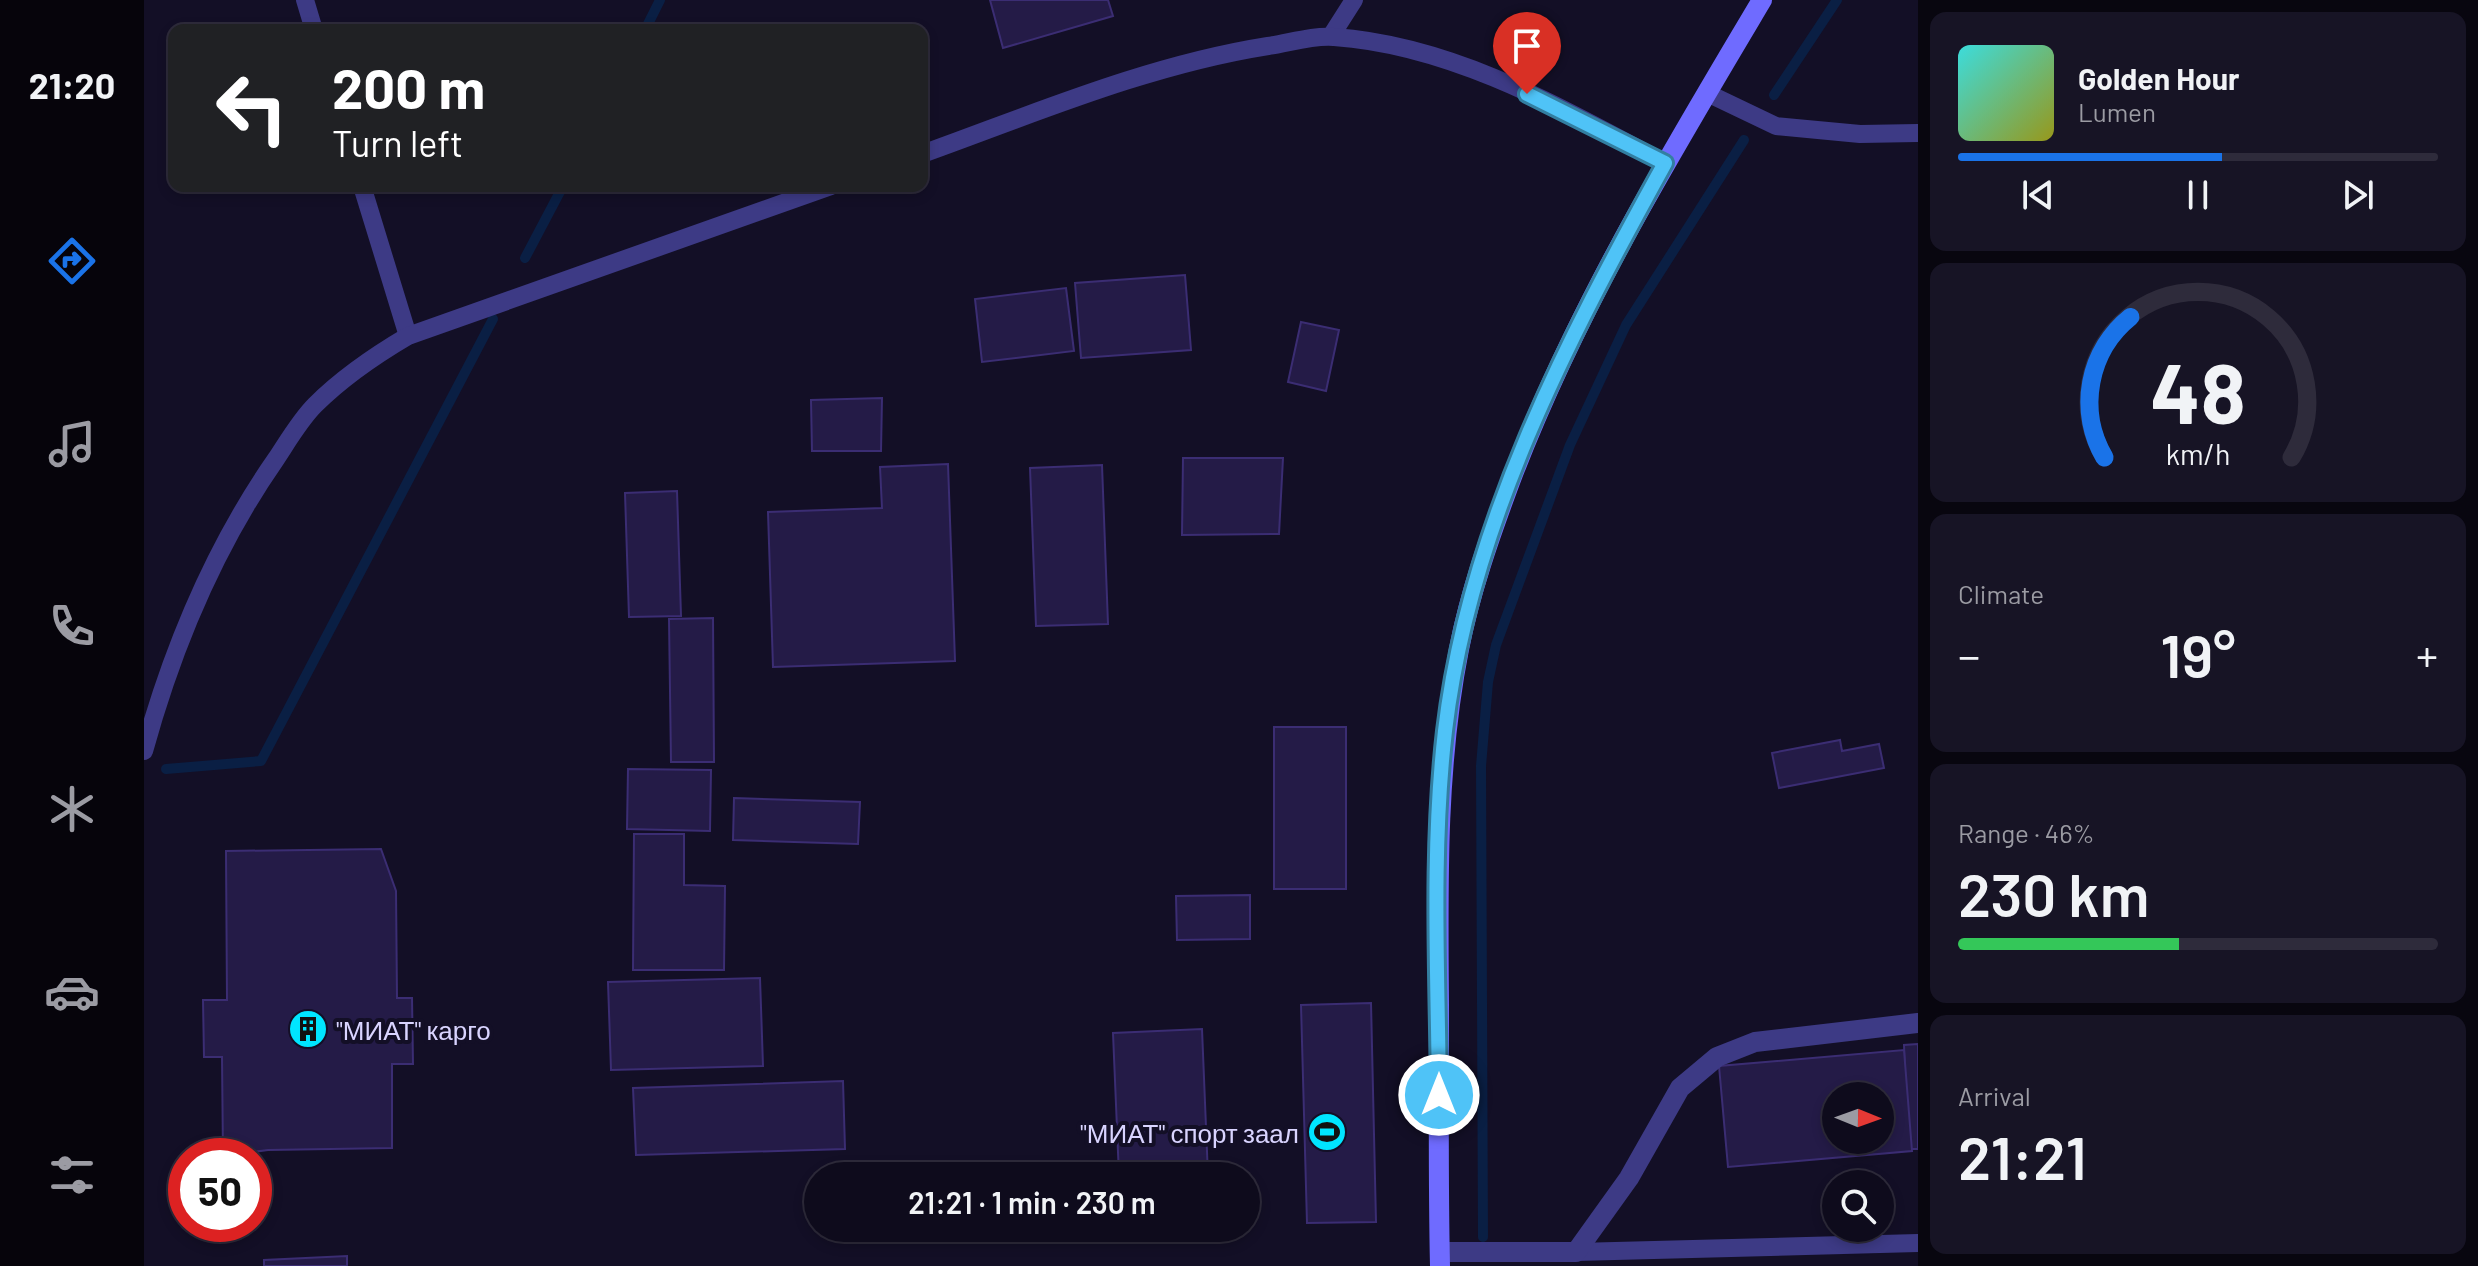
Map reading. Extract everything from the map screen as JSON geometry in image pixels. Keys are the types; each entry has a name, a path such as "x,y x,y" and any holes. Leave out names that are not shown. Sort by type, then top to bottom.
{"main road":[{"path":"1440,1259 1437,845 1445,732 1459,646 1486,546 1534,420 1579,321 1665,163 1762,0"}],"street":[{"path":"1440,1259 1502,1259 1576,1252 1629,1178 1680,1088 1717,1057 1755,1042 1918,1023"}],"lane":[{"path":"305,0 312,24"},
{"path":"1331,36 1354,0"},
{"path":"928,152 1142,74 1240,50 1331,36 1389,45 1476,70 1665,163"},
{"path":"1707,93 1776,126 1860,134 1918,133"},
{"path":"364,192 408,336"},
{"path":"144,751 160,694 191,609 245,504 313,406 362,364 408,336 814,192"},
{"path":"1576,1252 1918,1243"}],"building":[{"path":"990,0 1108,0 1113,16 1003,48"},
{"path":"1185,275 1191,350 1081,358 1075,283"},
{"path":"1066,288 1074,351 982,362 975,299"},
{"path":"1301,322 1339,330 1326,391 1288,382"},
{"path":"882,398 881,451 812,451 811,400"},
{"path":"1183,458 1283,458 1279,534 1182,535"},
{"path":"948,464 955,661 773,667 768,512 882,508 880,467"},
{"path":"1102,465 1108,624 1036,626 1030,468"},
{"path":"677,491 681,616 629,617 625,493"},
{"path":"713,618 714,762 671,762 669,619"},
{"path":"1274,727 1346,727 1346,889 1274,889"},
{"path":"1840,740 1842,751 1879,744 1884,768 1779,788 1772,753"},
{"path":"628,769 711,770 710,831 627,829"},
{"path":"734,798 860,802 858,844 733,840"},
{"path":"634,834 684,834 684,885 725,886 724,970 633,970"},
{"name":"\"МИАТ\" карго","path":"381,849 396,891 397,998 412,998 413,1064 392,1064 392,1148 272,1150 272,1138 223,1138 222,1057 204,1057 203,1000 227,1000 226,851"},
{"path":"1250,895 1250,939 1177,940 1176,896"},
{"path":"760,978 763,1066 611,1070 608,982"},
{"path":"1371,1003 1376,1222 1307,1223 1301,1005"},
{"path":"1202,1029 1207,1162 1118,1162 1113,1033"},
{"path":"1918,1044 1918,1149 1908,1149 1904,1045"},
{"path":"1904,1050 1912,1151 1894,1153 1894,1082 1822,1082 1822,1154 1878,1154 1728,1167 1719,1066"},
{"path":"843,1081 845,1149 636,1155 633,1088"},
{"path":"347,1256 347,1266 264,1266 264,1260"}],"waterway":[{"path":"648,24 660,0"},
{"path":"1774,95 1837,0"},
{"path":"1483,1237 1481,766 1488,682 1496,645 1570,445 1626,325 1744,140"},
{"path":"525,258 560,192"},
{"path":"166,769 261,761 493,319"}],"place":[{"name":"\"МИАТ\" карго","path":"308,1029"},
{"name":"\"МИАТ\" спорт заал","path":"1327,1132"}],"route":[{"path":"1439,1095 1437,845 1445,732 1459,646 1486,546 1534,420 1579,321 1665,163 1527,94"}]}
